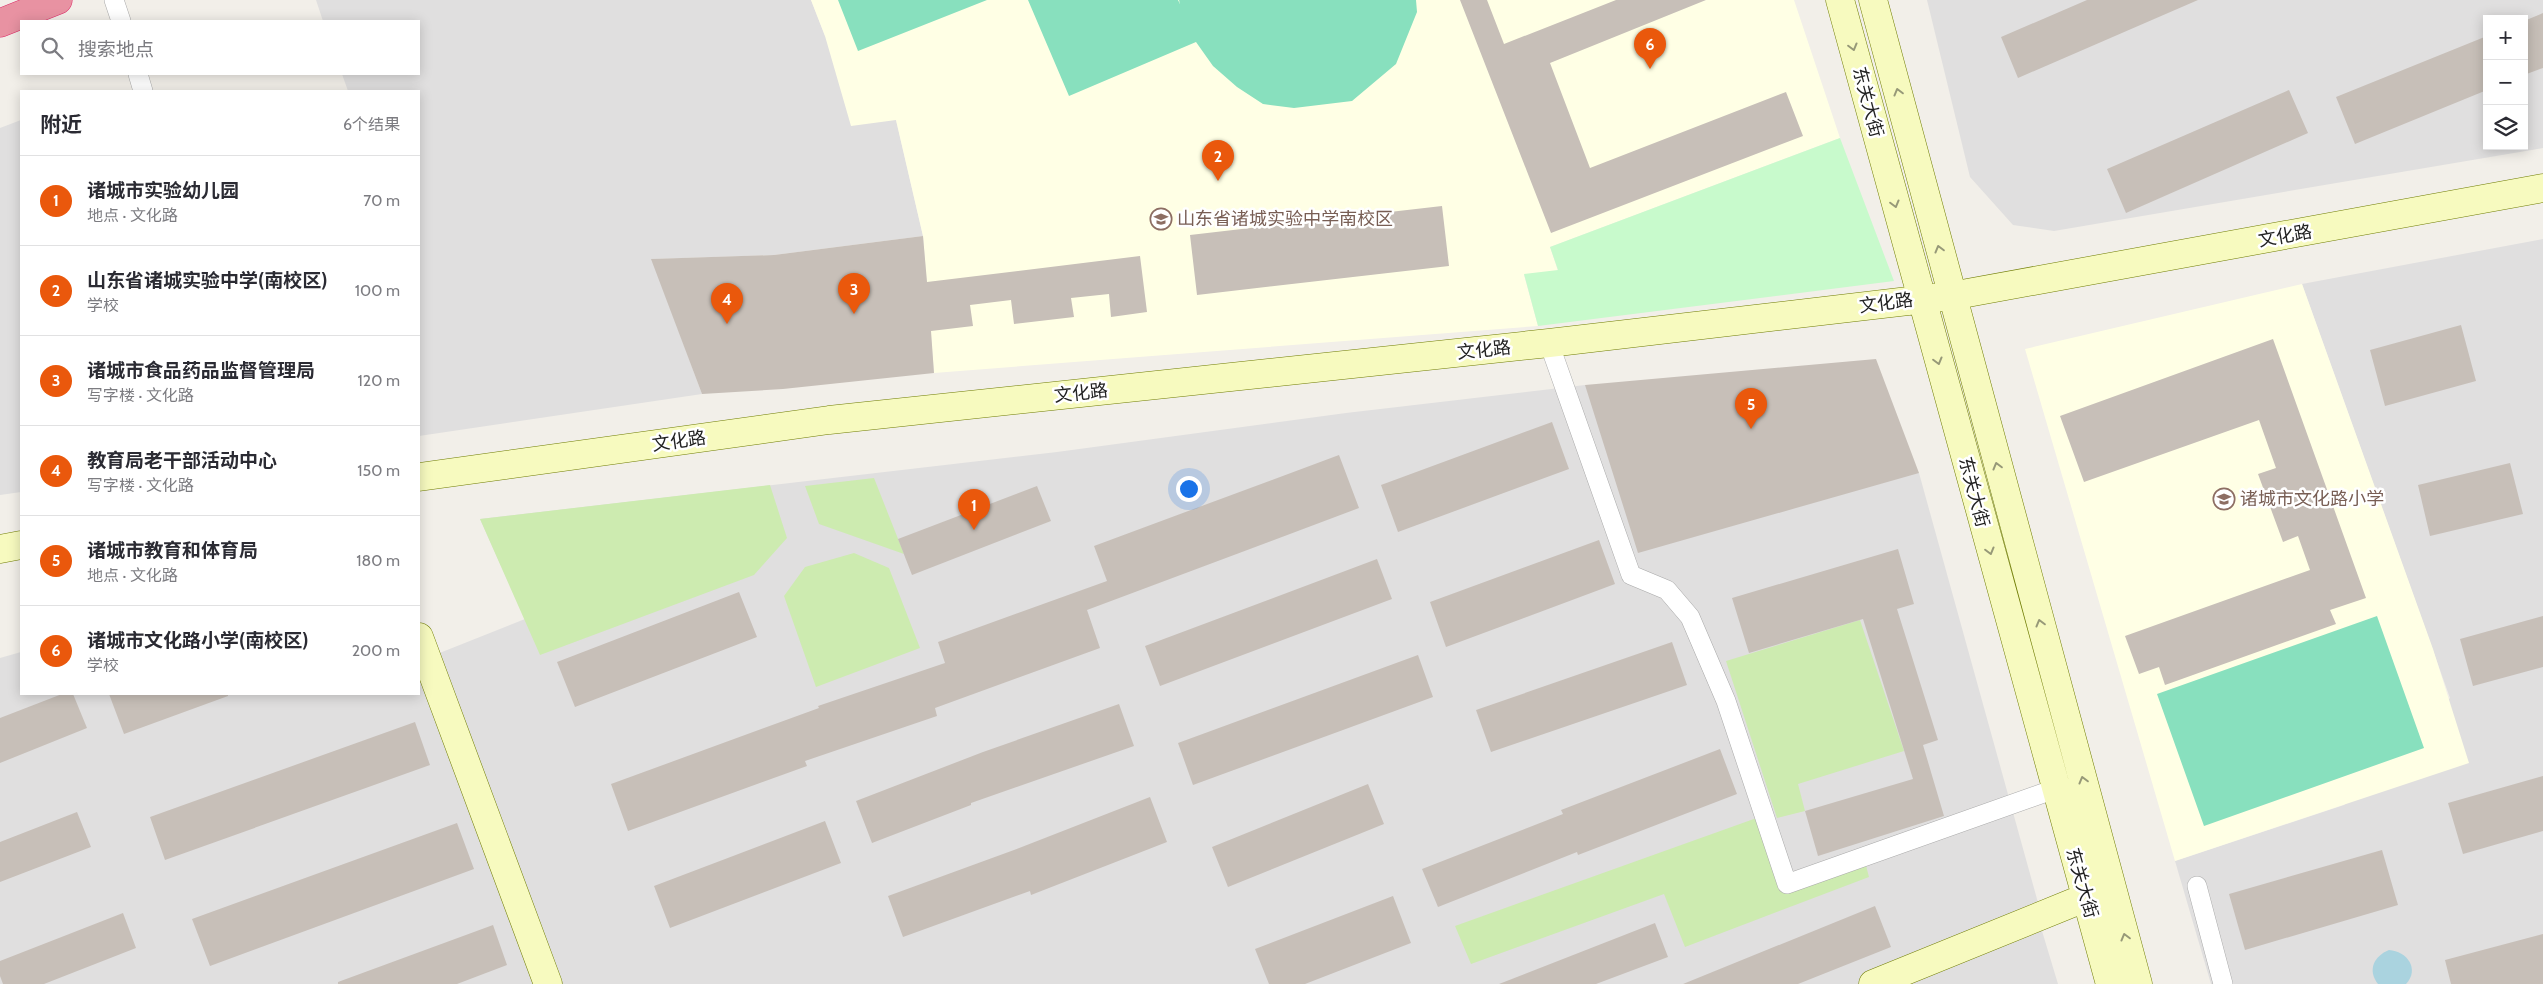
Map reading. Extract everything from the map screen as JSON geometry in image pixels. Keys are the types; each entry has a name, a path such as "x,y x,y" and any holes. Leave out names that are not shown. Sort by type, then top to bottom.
{"highway":[{"path":"0,23 58,0"}],"street":[{"path":"114,0 121,20"},
{"name":"东关大街","path":"1840,0 2110,984"},
{"name":"东关大街","path":"1873,0 1951,296 2138,984"},
{"path":"138,75 143,90"},
{"name":"文化路","path":"420,478 829,420 1549,343 1951,296 2543,188"},
{"path":"1549,343 1630,575 1667,590 1690,617 1726,701 1787,884 2055,789"},
{"path":"0,549 20,545"},
{"path":"420,640 548,984"},
{"path":"2197,886 2223,984"},
{"path":"1873,984 2087,897"}],"shaded area":[{"path":"316,0 811,0 825,36 896,120 923,236 774,255 652,259 702,394 420,436 420,90 348,90 342,75 420,75 420,20 323,20"},
{"path":"811,0 1794,0 1840,138 1550,247 1558,271 1524,275 1538,326 934,373 923,236 896,120 851,126 825,36"},
{"path":"1927,0 2543,0 2543,148 2054,231 2013,225 1970,177"},
{"path":"20,120 20,492 0,495 0,128"},
{"path":"2543,239 2543,984 2211,984 2175,861 2344,805 2450,698 2302,284"},
{"name":"诸城市文化路小学","path":"2302,284 2433,649 2469,763 2175,861 2025,349"},
{"path":"1585,385 1919,473 2045,928 2039,921 2058,984 0,984 0,658 20,652 20,695 420,695 420,640 427,658 525,619 480,519 1057,452 1346,413"}],"green space":[{"path":"838,0 987,0 858,51"},
{"path":"1028,0 1178,0 1180,4 1179,0 1416,0 1417,12 1396,64 1352,101 1294,108 1263,104 1237,87 1213,66 1196,42 1069,96"},
{"path":"1840,138 1894,281 1538,326 1524,274 1558,270 1550,247"},
{"path":"874,478 904,554 819,524 805,486"},
{"path":"770,485 787,538 754,575 540,655 480,519"},
{"path":"854,553 889,568 920,648 816,687 784,596 805,567"},
{"path":"2377,616 2424,748 2204,826 2157,694"},
{"path":"1860,620 1904,751 1798,784 1805,811 1777,818 1726,661"},
{"path":"1765,815 1787,884 1864,858 1869,877 1685,947 1664,894 1471,964 1455,926"}],"water":[{"path":"2389,950 2401,954 2410,962 2412,972 2406,984 2378,984 2375,979 2373,974 2374,964 2379,956"}],"building":[{"path":"1460,0 1487,0 1504,44 1616,0 1706,0 1550,63 1590,168 1786,92 1803,136 1551,233"},
{"path":"2087,0 2198,0 2018,78 2001,37"},
{"path":"2543,13 2543,68 2528,74 2528,60 2528,19"},
{"path":"2483,38 2483,92 2355,144 2336,97"},
{"path":"2289,90 2308,133 2126,213 2107,169"},
{"path":"1442,206 1449,266 1197,295 1190,235"},
{"path":"923,236 927,282 1140,256 1147,312 1111,317 1109,294 1071,298 1074,317 1014,324 1011,300 970,305 973,326 931,331 934,373 783,389 702,394 651,259 774,255"},
{"path":"2461,325 2476,381 2385,406 2370,350"},
{"path":"2273,339 2366,598 2330,610 2336,624 2165,685 2159,667 2139,674 2125,636 2310,570 2298,536 2283,542 2258,474 2276,468 2259,420 2084,482 2060,416"},
{"path":"1876,359 1919,473 1638,553 1585,385"},
{"path":"1552,422 1569,469 1398,532 1381,485"},
{"path":"1339,455 1359,508 1087,610 1100,648 935,708 937,716 805,761 807,766 628,831 611,784 819,708 818,706 945,663 938,642 1107,581 1094,546"},
{"path":"2510,463 2523,514 2430,536 2418,485"},
{"path":"1037,486 1051,521 912,575 898,539"},
{"path":"1599,540 1615,584 1446,647 1430,602"},
{"path":"1898,549 1914,604 1897,609 1938,740 1923,745 1944,816 1818,856 1805,811 1913,779 1863,619 1749,653 1732,598"},
{"path":"1377,559 1392,599 1160,686 1145,646"},
{"path":"739,592 757,637 575,707 557,662"},
{"path":"2543,616 2543,667 2473,686 2460,639"},
{"path":"1672,642 1687,685 1491,752 1476,710"},
{"path":"1418,655 1433,697 1193,785 1178,743"},
{"path":"59,695 73,695 87,728 0,763 0,718"},
{"path":"109,695 228,695 228,696 124,734"},
{"path":"1119,704 1134,746 971,803 971,805 872,843 856,801 983,752"},
{"path":"415,722 430,765 165,860 150,817"},
{"path":"1720,749 1737,794 1578,855 1577,852 1438,907 1422,869 1563,814 1561,810"},
{"path":"2543,776 2543,831 2463,854 2448,803"},
{"path":"1368,784 1384,824 1228,887 1212,847"},
{"path":"1150,797 1167,842 1031,895 1030,891 903,937 888,896 1014,850"},
{"path":"77,812 91,847 0,882 0,842"},
{"path":"825,821 841,863 670,928 654,886"},
{"path":"457,823 474,869 210,966 192,919"},
{"path":"2382,850 2398,905 2245,950 2229,894"},
{"path":"1393,896 1411,943 1305,984 1269,984 1255,949"},
{"path":"1875,906 1891,947 1798,984 1683,984"},
{"path":"123,913 136,948 44,984 3,984 0,976 0,961"},
{"path":"1655,923 1668,957 1596,984 1499,984"},
{"path":"493,925 507,965 457,984 338,984 338,982"},
{"path":"2543,934 2543,984 2451,984 2445,960"}],"place":[{"name":"诸城市文化路小学(南校区)","path":"1650,69"},
{"name":"山东省诸城实验中学(南校区)","path":"1218,181"},
{"name":"山东省诸城实验中学南校区","path":"1161,219"},
{"name":"诸城市食品药品监督管理局","path":"854,314"},
{"name":"教育局老干部活动中心","path":"727,324"},
{"name":"诸城市教育和体育局","path":"1751,429"},
{"name":"诸城市文化路小学","path":"2224,499"},
{"name":"诸城市实验幼儿园","path":"974,530"}]}
